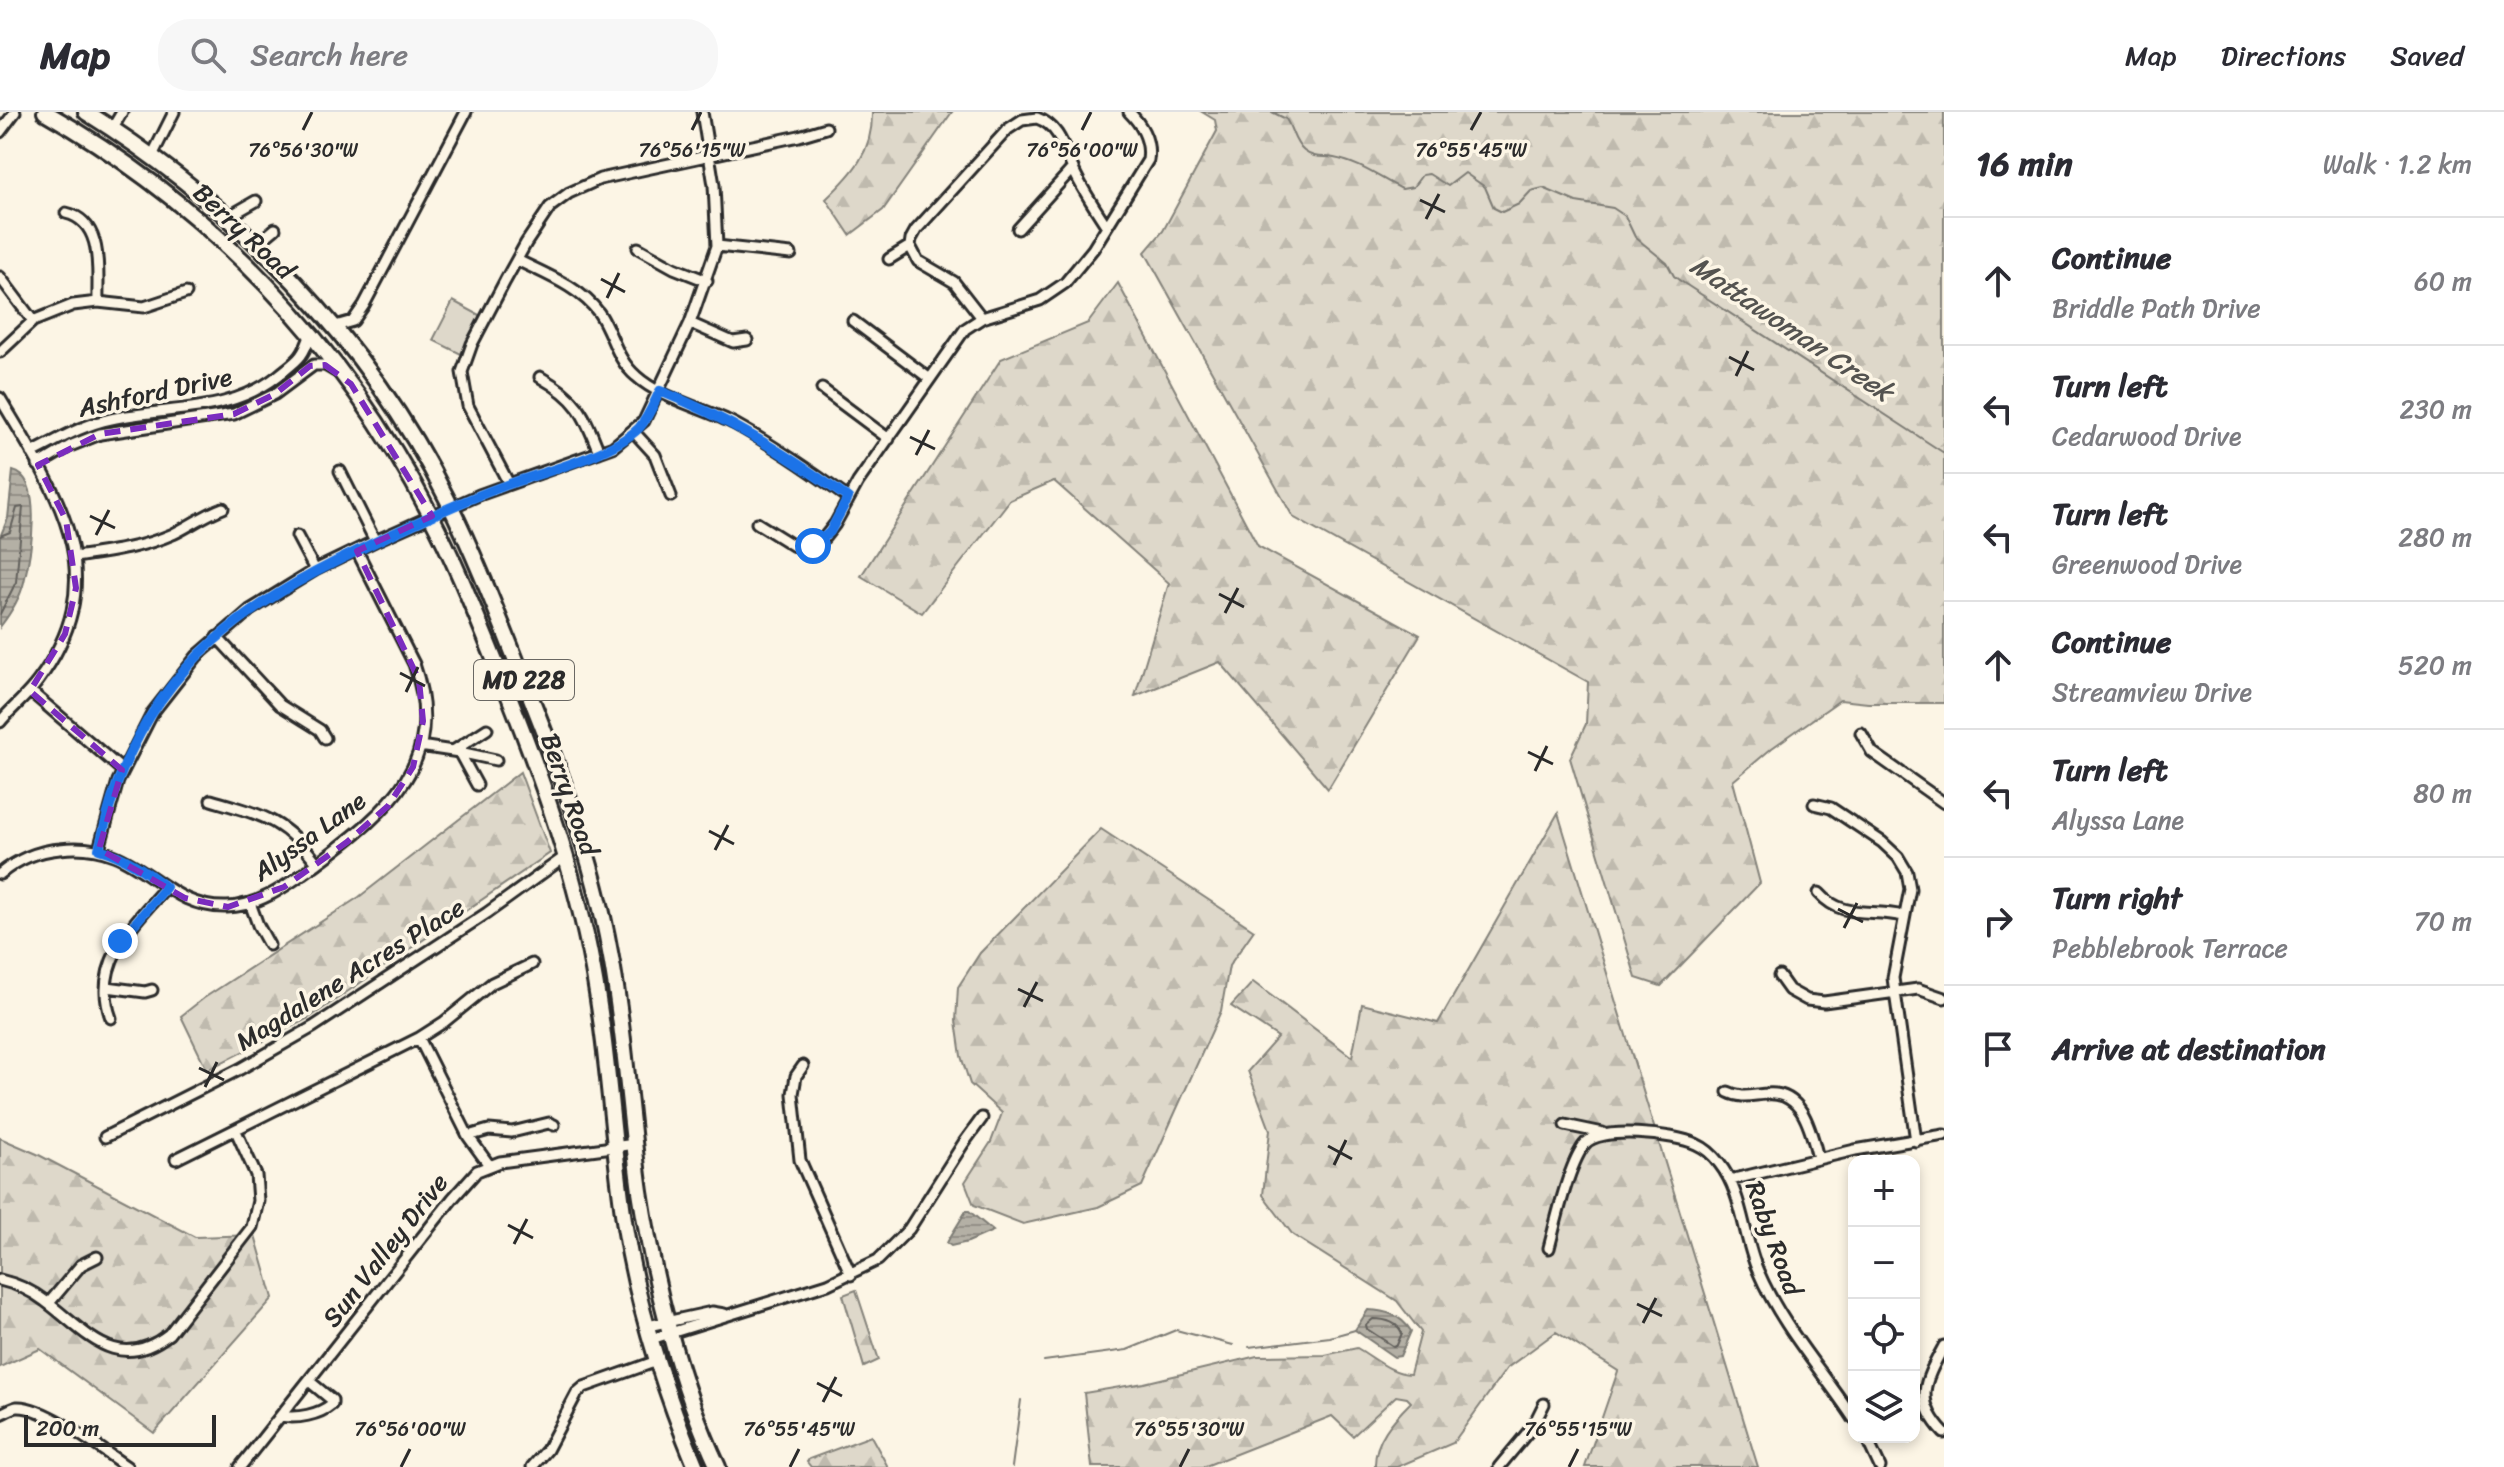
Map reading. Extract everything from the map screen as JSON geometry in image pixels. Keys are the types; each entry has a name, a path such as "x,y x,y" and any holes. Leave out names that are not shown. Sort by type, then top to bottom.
{"highway":[{"name":"Berry Road","path":"45,112 113,154 186,208 271,287 346,377 395,451 432,516 520,725 566,856 597,990 626,1231 657,1361 696,1467"},
{"name":"Berry Road","path":"87,112 152,156 257,244 332,327 390,402 451,507 556,759 582,837 610,948 641,1193 669,1327 718,1467"}],"street":[{"path":"0,132 15,112"},
{"path":"112,129 122,112"},
{"path":"152,156 174,112"},
{"path":"332,327 353,321 364,305 466,112"},
{"path":"99,849 122,770 147,722 168,690 197,656 250,610 315,570 375,541 509,484 613,447 644,421 690,323 717,246 716,206 702,112"},
{"path":"757,523 794,546 813,546 830,532 848,498 965,329 982,318 1040,300 1054,292 1079,268 1148,160 1145,135 1129,112"},
{"path":"889,259 910,246 916,230 1016,122 1033,118 1046,122 1063,142 1073,168 1106,225"},
{"path":"509,484 468,406 462,381 472,344 545,214 569,193 600,179 826,128"},
{"path":"1018,229 1073,168"},
{"path":"228,217 256,201"},
{"path":"66,213 75,215 94,241 100,267 98,302"},
{"path":"257,244 275,229"},
{"path":"717,246 791,254"},
{"path":"910,246 924,266 954,282 982,318"},
{"path":"638,248 674,268 707,281"},
{"path":"517,260 579,293 598,313 622,360 636,377 747,431 797,461 848,498"},
{"path":"0,277 33,321"},
{"path":"0,352 33,321 73,305 98,302 144,307 186,293"},
{"path":"853,321 930,379"},
{"path":"690,323 733,342 747,340"},
{"name":"Ashford Drive","path":"32,453 72,432 110,419 197,409 244,397 267,385 299,359 308,348 311,333"},
{"name":"Ashford Drive","path":"38,465 70,446 110,432 234,414 275,394 314,365 325,365 346,377"},
{"path":"540,377 578,404 599,452"},
{"path":"822,389 889,439"},
{"path":"0,398 66,520 75,557 75,598 65,634 52,660 30,691 0,722"},
{"path":"634,432 655,455 671,496"},
{"path":"340,471 375,541"},
{"path":"75,557 145,545 223,508"},
{"path":"297,536 315,570"},
{"name":"Alyssa Lane","path":"0,874 14,864 46,851 73,847 99,849 122,856 166,887 203,904 228,907 250,903 284,887 347,842 388,806 407,778 420,746 423,721 417,673 357,551"},
{"path":"217,637 280,705 320,730 325,738"},
{"path":"30,691 122,770"},
{"path":"456,752 487,729"},
{"path":"1861,733 1872,752 1944,803"},
{"path":"420,746 496,760"},
{"path":"456,752 477,785"},
{"path":"211,800 261,816 285,828 299,839 317,863"},
{"path":"1814,804 1831,808 1882,842 1898,857 1907,872 1910,889 1893,978 1916,1141"},
{"name":"Magdalene Acres Place","path":"105,1137 240,1069 313,1027 487,913 566,856"},
{"path":"111,1018 107,987 111,962 120,941 166,887"},
{"path":"1819,893 1837,909 1903,916"},
{"path":"250,903 269,945"},
{"path":"176,1159 419,1038 492,983 532,964"},
{"path":"1779,976 1789,990 1807,1000 1824,1002 1918,989 1944,998"},
{"path":"107,987 145,992 152,990"},
{"path":"419,1038 468,1136 489,1165 635,1144"},
{"path":"803,1066 796,1076 793,1094 800,1160 851,1275"},
{"path":"1728,1092 1738,1097 1772,1093 1792,1101 1808,1122 1818,1158"},
{"path":"650,1332 728,1314 851,1275 878,1260 909,1229 982,1118"},
{"path":"468,1136 489,1130 512,1132 549,1123 554,1125"},
{"name":"Raby Road","path":"1565,1125 1607,1134 1658,1136 1694,1143 1714,1156 1730,1180 1753,1260 1776,1309 1848,1411"},
{"path":"0,1280 25,1288 49,1303 89,1338 108,1348 130,1351 155,1345 169,1334 252,1227 258,1201 256,1175 236,1131"},
{"path":"1549,1248 1576,1159 1589,1140 1607,1134"},
{"path":"1730,1180 1818,1158 1944,1135"},
{"name":"Sun Valley Drive","path":"240,1467 453,1198 477,1171 489,1165"},
{"path":"49,1303 81,1265 97,1257"},
{"path":"1944,1346 1930,1371 1923,1394 1930,1418 1944,1433"},
{"path":"532,1467 547,1450 577,1393 584,1387 657,1361"},
{"path":"281,1416 290,1418 309,1414 332,1404 332,1400 309,1381"},
{"path":"1499,1467 1524,1439 1544,1404"},
{"path":"0,1414 15,1407 33,1409 50,1416 113,1463 127,1467"},
{"path":"1869,1443 1880,1467"}],"highlighted area":[{"path":"325,365 351,384 432,516 357,551 419,680 423,721 413,767 388,806 347,842 284,887 228,907 185,898 99,849 122,770 30,691 65,634 76,588 66,520 38,465 100,434 234,414 275,394 310,366"}],"green space":[{"path":"872,112 952,112 883,210 850,235 826,199 860,161 869,139"},
{"path":"1202,112 1944,112 1944,703 1840,700 1772,748 1733,781 1760,883 1661,986 1636,978 1570,758 1586,724 1588,682 1293,517 1145,252 1163,231 1217,131 1215,120"},
{"path":"1118,283 1258,546 1420,635 1328,789 1220,662 1135,696 1169,583 1054,481 1010,500 922,613 861,576 1001,359 1088,323"},
{"path":"453,301 481,316 461,354 433,340"},
{"path":"520,772 550,853 309,1018 207,1070 181,1016 359,897"},
{"path":"1558,813 1758,1467 1585,1467 1618,1371 1556,1332 1507,1368 1453,1443 1397,1467 1375,1467 1381,1439 1411,1402 1396,1396 1353,1436 1332,1416 1203,1467 1092,1467 1084,1393 1144,1383 1257,1356 1325,1355 1357,1348 1390,1368 1410,1374 1421,1332 1397,1301 1293,1235 1263,1195 1270,1130 1248,1071 1278,1037 1231,1006 1253,982 1352,1057 1362,1004 1438,1023"},
{"path":"1101,829 1254,930 1229,966 1221,1011 1142,1186 1098,1207 1023,1224 974,1205 965,1182 991,1142 1002,1113 970,1084 961,1056 956,1021 958,987 980,953"},
{"path":"0,1138 37,1154 195,1237 255,1235 273,1298 154,1433 40,1349 0,1367"},
{"path":"856,1290 879,1360 864,1367 843,1295"},
{"path":"871,1436 888,1467 811,1467 807,1462 809,1459"}],"water":[{"path":"13,471 23,477 29,488 32,538 22,588 0,627 0,537 8,518"},
{"path":"966,1211 993,1231 951,1246 947,1243"},
{"path":"1368,1310 1392,1314 1411,1331 1400,1356 1394,1357 1355,1330"}],"waterway":[{"name":"Mattawoman Creek","path":"1272,112 1286,119 1298,144 1308,154 1353,163 1402,189 1413,187 1422,175 1429,174 1448,186 1465,173 1485,187 1494,208 1502,212 1519,204 1531,191 1543,188 1576,202 1613,208 1625,216 1635,237 1667,263 1679,280 1944,453"},
{"path":"1044,1361 1127,1350 1176,1330 1233,1345"},
{"path":"1249,1347 1330,1337 1355,1330"},
{"path":"1012,1467 1021,1400"}],"route":[{"path":"120,941 166,887 122,856 99,849 114,793 128,758 168,690 197,656 250,610 315,570 479,495 613,447 644,421 660,391 757,437 848,498 830,532 813,546"}]}
